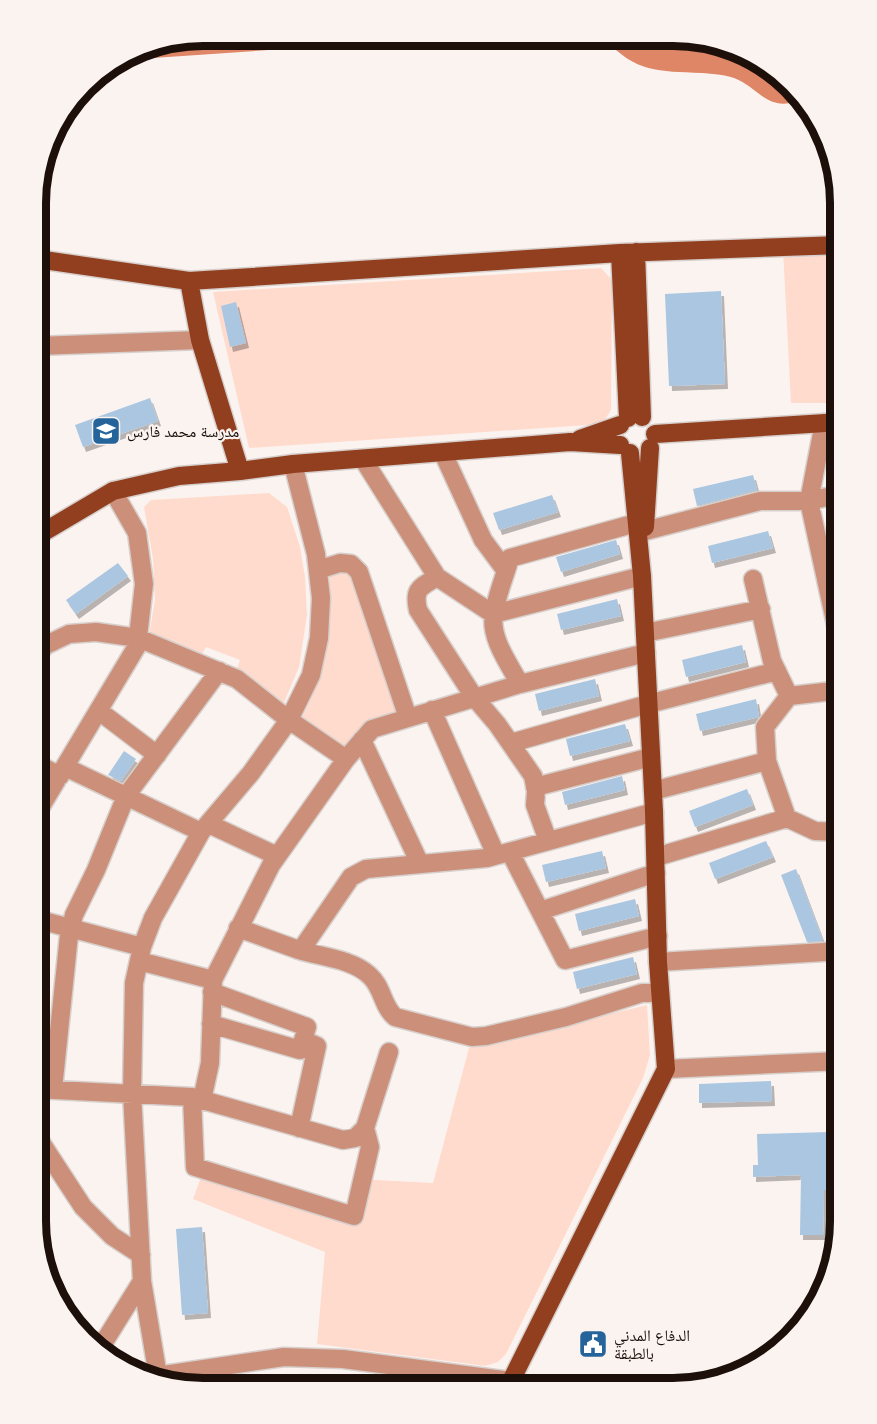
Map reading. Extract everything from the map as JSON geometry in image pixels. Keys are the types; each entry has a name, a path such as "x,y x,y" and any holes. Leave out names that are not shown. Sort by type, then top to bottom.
{"main road":[{"path":"46,260 189,282 628,253 830,245"},
{"path":"512,1378 666,1069 658,962 654,812 640,527 625,449 617,435 630,420 628,253"},
{"path":"189,282 200,340 240,471"},
{"path":"570,442 630,420 652,424 653,441 640,527"},
{"path":"46,531 113,491 179,476 293,464 570,442 640,453 653,441 830,422"}],"street":[{"path":"46,346 200,340"},
{"path":"830,435 809,501 830,597"},
{"path":"442,453 483,540 506,571"},
{"path":"363,459 437,577 493,614 642,576"},
{"path":"156,1370 142,1281 132,1093 134,983 153,918 205,828 251,773 289,720 311,675 319,638 321,598 316,554 293,464"},
{"path":"46,798 137,646 144,584 137,533 113,491"},
{"path":"520,684 499,644 494,629 493,614 510,558 760,501 809,501 830,496"},
{"path":"318,570 340,563 351,564 359,573 408,718"},
{"path":"437,577 419,588 416,595 418,610 474,697 512,743 533,776 535,805 548,841"},
{"path":"753,579 772,661 789,696"},
{"path":"645,633 760,609"},
{"path":"46,645 69,634 96,632 138,638 237,679 289,720 346,759"},
{"path":"365,1128 370,1147 354,1216 195,1167 197,1099 210,1063 213,986 238,928 277,856 346,759 372,729 520,684 646,653"},
{"path":"46,1077 74,915 96,870 126,796 219,671"},
{"path":"512,743 648,704 777,671"},
{"path":"787,818 767,761 765,727 789,696 830,690"},
{"path":"432,710 503,853 540,911 565,960 658,936"},
{"path":"99,711 156,755"},
{"path":"362,740 420,864"},
{"path":"535,787 651,757"},
{"path":"653,791 767,761"},
{"path":"46,767 277,856"},
{"path":"300,950 351,877 366,869 503,853 654,812"},
{"path":"540,911 656,865 787,818 815,831 830,832"},
{"path":"46,921 71,927 141,954 307,1027 300,1050 211,1024"},
{"path":"238,928 300,950 353,965 369,974 378,986 387,1011 395,1017 472,1037 486,1036 566,1017 642,993 660,993"},
{"path":"658,962 830,952"},
{"path":"299,1128 317,1046 303,1040"},
{"path":"46,1089 197,1099 343,1140 356,1138 365,1128 389,1052"},
{"path":"666,1069 830,1062"},
{"path":"46,1150 83,1207 112,1236 141,1255"},
{"path":"104,1342 142,1281"},
{"path":"172,1374 284,1357 343,1359 464,1378"}],"shaded area":[{"path":"203,46 328,46 144,58 183,48"},
{"path":"612,46 674,46 714,52 734,58 752,68 785,92 793,102 771,101 743,82 726,76 649,68"},
{"path":"830,247 830,403 791,403 783,249"},
{"path":"601,268 612,280 611,410 602,424 249,448 213,292"},
{"path":"269,493 287,507 300,547 305,577 307,615 299,667 283,705 236,672 240,660 206,647 199,659 148,641 155,600 153,559 144,507 151,500"},
{"path":"351,567 400,704 395,714 348,751 302,718 323,664 329,630 329,572"},
{"path":"647,1005 650,1055 643,1078 506,1354 498,1362 485,1366 317,1344 325,1252 193,1199 202,1175 347,1216 357,1179 433,1183 469,1048"}],"building":[{"path":"721,291 725,384 669,386 665,294"},
{"path":"236,302 246,343 230,347 221,306"},
{"path":"150,398 158,421 83,447 75,425"},
{"path":"753,475 757,490 697,506 693,489"},
{"path":"552,495 558,512 499,530 493,513"},
{"path":"768,531 773,548 712,563 708,546"},
{"path":"616,540 620,554 561,572 556,557"},
{"path":"118,563 128,576 76,614 66,600"},
{"path":"617,599 621,616 561,630 557,614"},
{"path":"742,645 746,662 686,677 682,660"},
{"path":"595,679 599,696 539,711 535,694"},
{"path":"756,699 759,717 700,731 696,714"},
{"path":"625,724 630,741 570,756 566,739"},
{"path":"124,751 136,759 121,781 108,775"},
{"path":"622,776 625,790 565,805 562,792"},
{"path":"747,789 753,805 695,827 689,811"},
{"path":"766,841 773,857 715,879 709,863"},
{"path":"602,851 606,868 546,882 542,865"},
{"path":"796,869 823,941 807,942 781,875"},
{"path":"635,899 639,916 579,931 575,914"},
{"path":"633,957 637,974 577,989 573,972"},
{"path":"771,1081 772,1101 699,1103 699,1084"},
{"path":"830,1132 830,1189 824,1190 823,1235 800,1235 801,1175 753,1177 753,1165 758,1165 757,1134"},
{"path":"202,1227 208,1313 182,1315 176,1229"}],"place":[{"name":"مدرسة محمد فارس","path":"106,431"},
{"name":"الدفاع المدني بالطبقة","path":"593,1344"}]}
